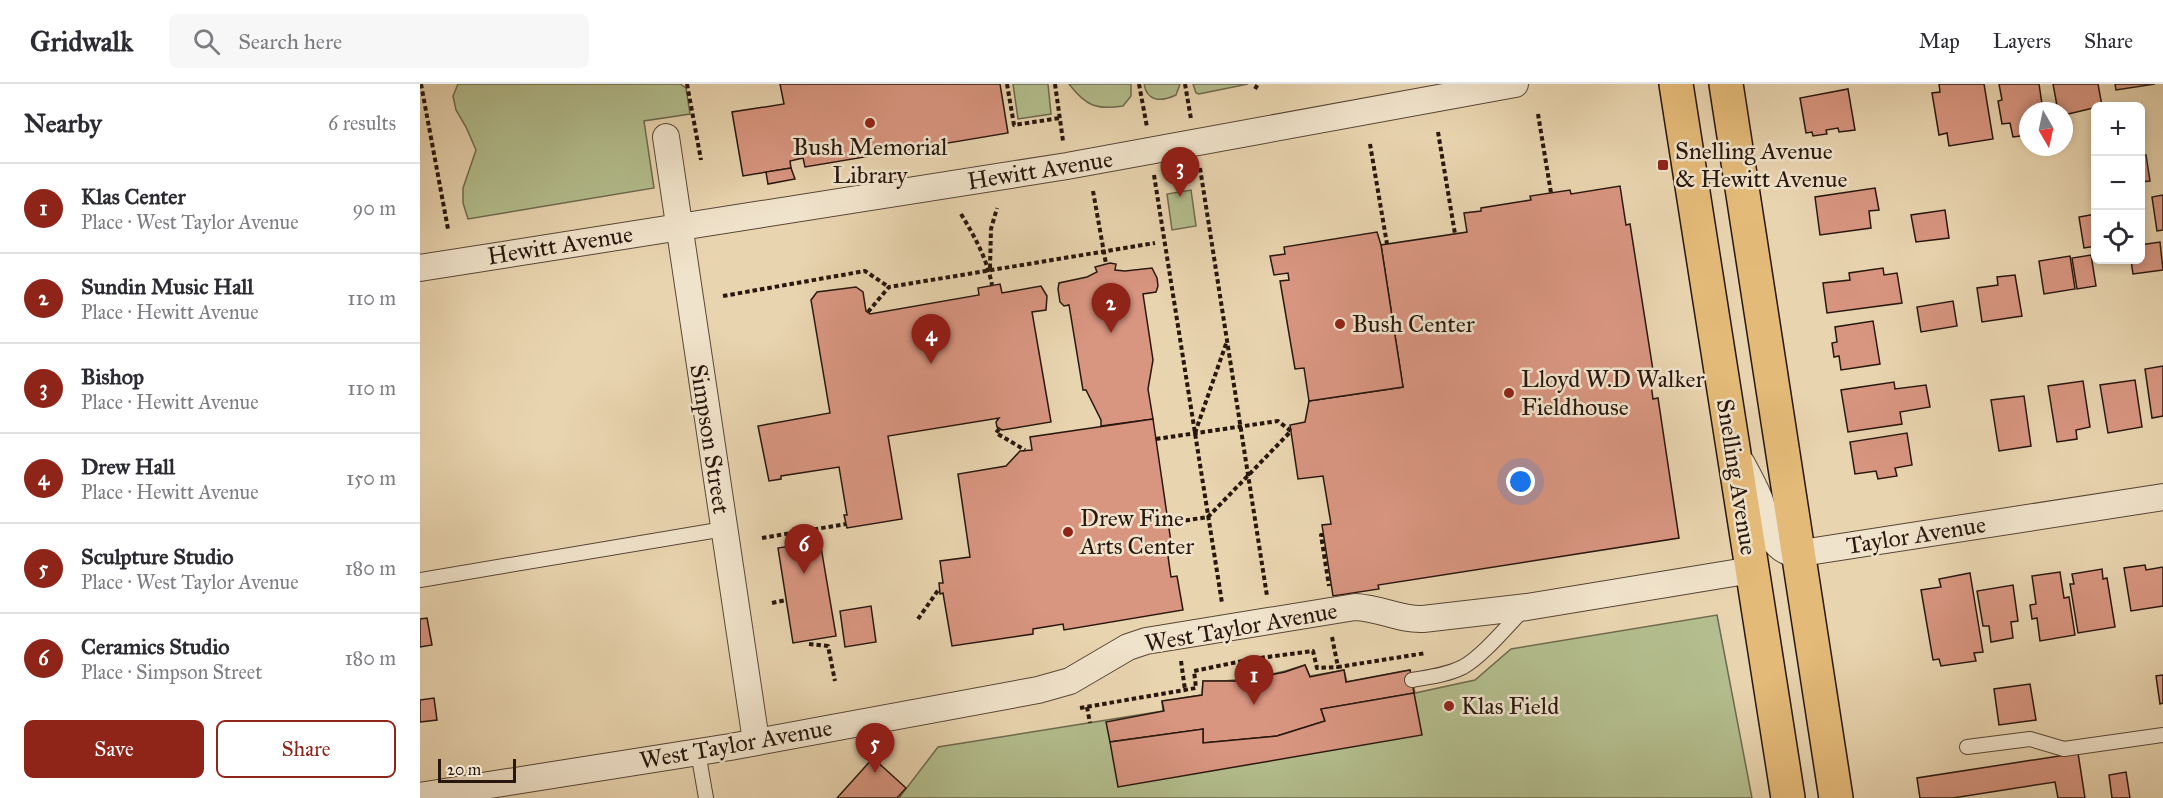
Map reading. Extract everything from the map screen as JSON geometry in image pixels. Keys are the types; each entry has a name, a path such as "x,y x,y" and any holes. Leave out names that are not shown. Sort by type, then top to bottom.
{"main road":[{"name":"Snelling Avenue","path":"1676,84 1788,798"},
{"name":"Snelling Avenue","path":"1726,84 1836,798"}],"street":[{"name":"Hewitt Avenue","path":"420,268 1067,166 1515,84"},
{"name":"Simpson Street","path":"666,137 756,741"},
{"path":"1733,448 1758,495 1773,539 1790,553 1799,554"},
{"name":"Taylor Avenue","path":"1799,554 2163,497"},
{"name":"West Taylor Avenue","path":"420,796 698,752 1054,686 1089,671 1128,647 1146,641 1355,607 1378,609 1412,620 1527,607 1752,570"}],"lane":[{"path":"420,580 724,529"},
{"path":"1412,680 1441,675 1464,667 1527,607"},
{"path":"1966,747 2030,739 2064,749 2163,735"},
{"path":"698,752 706,798"}],"path":[{"path":"421,84 448,230"},
{"path":"687,84 701,159"},
{"path":"1007,84 1014,125 1060,118"},
{"path":"1055,84 1067,166"},
{"path":"1139,84 1147,131"},
{"path":"1185,84 1192,123"},
{"path":"1255,89 1258,84"},
{"path":"1538,114 1551,193"},
{"path":"1438,132 1455,234"},
{"path":"1370,144 1387,244"},
{"path":"1199,161 1268,600"},
{"path":"1153,168 1222,607"},
{"path":"1094,191 1107,264"},
{"path":"992,285 991,229 996,208"},
{"path":"962,214 977,238 990,272"},
{"path":"868,312 889,287 1155,243"},
{"path":"723,296 865,271 889,287"},
{"path":"1195,434 1227,340"},
{"path":"1156,440 1278,421 1291,431 1208,517 1168,523"},
{"path":"999,429 996,433 1025,450"},
{"path":"762,538 846,524"},
{"path":"811,530 813,542"},
{"path":"1324,535 1321,535 1329,590"},
{"path":"918,619 939,589"},
{"path":"772,603 786,600"},
{"path":"1330,629 1338,667"},
{"path":"809,644 828,646 835,681"},
{"path":"1080,708 1196,688 1194,671 1252,659 1313,651 1317,668 1338,667 1426,653"},
{"path":"1180,653 1185,690"},
{"path":"1087,707 1090,723"}],"green space":[{"path":"458,84 680,84 686,88 690,114 644,121 654,188 468,219 463,203 463,188 476,150 456,110 453,96"},
{"path":"1013,84 1048,84 1051,114 1018,119"},
{"path":"1069,84 1131,84 1131,96 1123,106 1099,107 1086,102"},
{"path":"1144,84 1180,84 1176,95 1156,99 1148,94"},
{"path":"1193,84 1248,84 1199,94 1196,93"},
{"path":"1191,190 1196,226 1172,230 1167,194"},
{"name":"Klas Field","path":"1717,615 1752,798 899,798 938,747 1163,711 1162,701 1202,695 1203,681 1255,678 1305,665 1310,676 1344,670 1347,682 1410,670 1415,693 1475,680 1511,649"}],"building":[{"name":"Bush Memorial Library","path":"780,84 1000,84 1008,133 805,167 803,158 790,161 791,168 743,176 732,112 784,104"},
{"path":"1939,84 1984,84 1993,139 1949,146 1947,133 1939,135 1932,93 1940,92"},
{"path":"1999,84 2039,84 2042,102 2019,102 2019,136 2013,137 2010,123 2002,124 1998,101 2002,100"},
{"path":"2053,84 2098,84 2101,102 2091,102 2091,109 2073,113 2073,102 2056,102"},
{"path":"2115,84 2155,84 2116,90"},
{"path":"1848,89 1855,130 1839,132 1838,128 1826,130 1827,134 1813,136 1812,132 1806,133 1800,98"},
{"path":"2145,156 2150,181 2145,182"},
{"path":"791,168 795,179 768,184 766,172"},
{"name":"Lloyd W.D Walker Fieldhouse","path":"1620,186 1626,225 1630,224 1655,383 1651,384 1653,399 1658,398 1679,538 1378,585 1379,589 1333,596 1322,525 1331,524 1323,476 1298,479 1290,425 1305,422 1309,401 1403,387 1381,245 1467,232 1464,213 1481,211 1481,208 1531,200 1530,196 1570,190 1571,194"},
{"path":"1875,188 1879,210 1869,211 1871,228 1820,235 1815,197"},
{"path":"2163,195 2163,230 2157,231 2152,197"},
{"path":"1945,210 1949,238 1916,242 1911,215"},
{"path":"2091,215 2091,247 2084,248 2079,217"},
{"name":"Bush Center","path":"1377,232 1403,387 1309,401 1304,368 1295,369 1280,281 1289,280 1288,273 1274,275 1270,256 1285,254 1284,247"},
{"path":"2160,242 2163,270 2133,274 2132,264 2145,264 2145,244"},
{"path":"2091,255 2096,286 2077,289 2072,258"},
{"path":"2070,256 2075,289 2044,294 2039,261"},
{"path":"1110,263 1116,264 1115,270 1152,268 1157,278 1156,292 1143,294 1153,360 1148,389 1153,419 1101,426 1101,420 1086,390 1083,390 1069,305 1064,306 1060,302 1058,289 1059,283 1087,277 1097,272 1095,267"},
{"path":"1883,268 1884,275 1897,273 1902,303 1827,313 1823,283 1850,280 1849,273"},
{"path":"2015,275 2022,316 1982,322 1977,288 1998,285 1997,277"},
{"path":"1000,284 1002,293 1041,286 1047,296 1046,310 1032,312 1051,422 1002,430 997,427 996,422 999,418 888,436 902,519 847,528 839,467 781,476 781,479 769,481 758,426 830,413 811,300 817,292 856,287 863,292 866,311 870,314 979,295 978,288"},
{"path":"1953,301 1957,326 1921,332 1917,307"},
{"path":"1873,321 1880,364 1841,370 1839,356 1834,357 1832,343 1837,342 1835,327"},
{"path":"2163,366 2163,416 2152,418 2145,369"},
{"path":"2135,380 2142,427 2108,433 2100,385"},
{"path":"2083,381 2090,427 2076,430 2077,439 2057,442 2048,386"},
{"path":"1894,382 1895,389 1926,385 1930,407 1900,412 1902,424 1848,432 1841,390"},
{"path":"2024,396 2031,446 1999,451 1991,400"},
{"name":"Drew Fine Arts Center","path":"1153,419 1171,542 1166,542 1171,577 1177,576 1183,610 1064,630 1063,624 1033,629 1033,634 952,646 943,593 940,594 939,583 943,583 940,561 970,557 958,474 1006,466 1020,451 1032,450 1030,437"},
{"path":"1907,433 1912,465 1895,468 1897,476 1878,479 1876,471 1855,474 1850,442"},
{"path":"820,541 836,636 793,643 778,548"},
{"path":"2145,565 2146,570 2163,567 2163,606 2131,611 2124,568"},
{"path":"2102,569 2103,579 2107,578 2115,627 2078,633 2070,584 2074,584 2072,574"},
{"path":"2060,572 2064,598 2069,597 2075,635 2040,641 2037,618 2032,619 2030,605 2036,604 2032,576"},
{"path":"1970,573 1983,652 1974,653 1976,661 1941,666 1939,659 1933,660 1921,590 1941,587 1939,579"},
{"path":"2013,585 2018,621 2011,622 2013,638 1991,642 1989,626 1983,626 1977,591"},
{"path":"871,606 876,642 845,647 840,611"},
{"path":"427,618 432,645 420,647 420,619"},
{"path":"1305,665 1310,677 1344,670 1346,682 1410,670 1414,693 1321,709 1325,721 1277,736 1203,743 1203,729 1110,742 1106,722 1164,711 1162,701 1202,695 1203,681 1240,681 1285,672"},
{"path":"2163,675 2163,703 2160,704 2156,676"},
{"path":"2030,684 2036,720 1999,725 1994,689"},
{"path":"1414,693 1422,735 1118,787 1110,742 1203,729 1203,743 1277,736 1325,721 1321,709"},
{"path":"434,698 437,720 420,722 420,700"},
{"path":"2078,753 2085,798 2058,798 2055,782 1953,798 1920,798 1917,778"},
{"path":"873,758 906,788 897,798 837,798"},
{"path":"2126,772 2130,798 2112,798 2109,775"}],"place":[{"name":"Bush Memorial Library","path":"870,123"},
{"name":"Snelling Avenue & Hewitt Avenue","path":"1663,165"},
{"name":"Bishop","path":"1180,197"},
{"name":"Bush Center","path":"1340,324"},
{"name":"Sundin Music Hall","path":"1111,333"},
{"name":"Drew Hall","path":"931,364"},
{"name":"Lloyd W.D Walker Fieldhouse","path":"1509,393"},
{"name":"Drew Fine Arts Center","path":"1068,532"},
{"name":"Ceramics Studio","path":"804,574"},
{"name":"Klas Center","path":"1254,705"},
{"name":"Klas Field","path":"1449,706"},
{"name":"Sculpture Studio","path":"875,773"}]}
